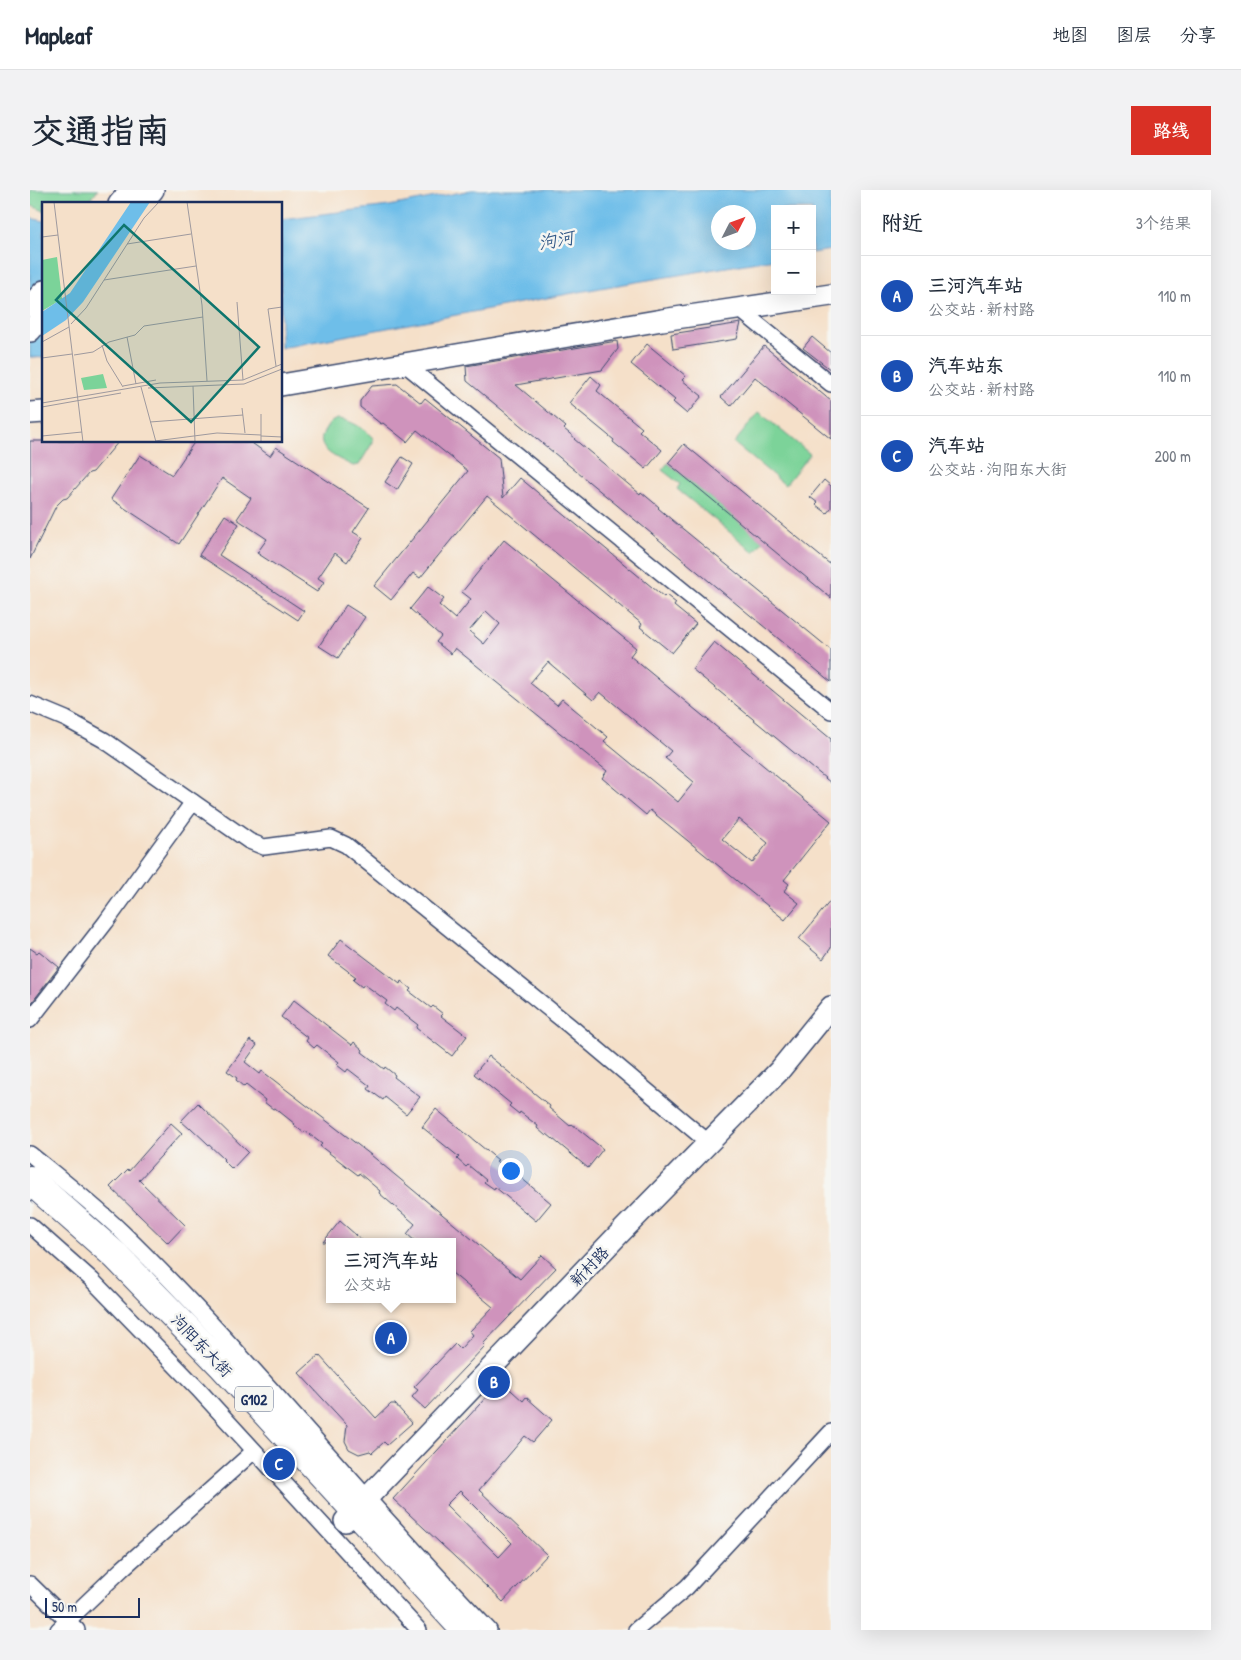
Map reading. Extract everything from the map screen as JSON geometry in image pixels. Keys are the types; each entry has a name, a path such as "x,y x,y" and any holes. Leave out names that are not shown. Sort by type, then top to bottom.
{"highway":[{"name":"泃阳东大街","path":"30,1180 116,1256 229,1372 465,1630"},
{"name":"泃阳东大街","path":"30,1200 93,1255 232,1398 356,1510 445,1630"}],"street":[{"path":"121,202 131,190"},
{"path":"143,202 153,190"},
{"path":"30,306 42,292"},
{"path":"282,385 738,308 831,295"},
{"path":"738,308 831,384"},
{"path":"30,331 42,317"},
{"path":"406,364 831,711"},
{"path":"30,704 66,719 104,740 249,841 264,847 331,838 346,845 570,1026 709,1143"},
{"path":"30,1020 106,922 193,802"},
{"name":"新村路","path":"356,1510 610,1243 778,1071 831,1007"},
{"path":"30,1154 121,1232 216,1328 356,1510 443,1583 489,1630"},
{"path":"30,1224 92,1280 192,1383 418,1630"},
{"path":"636,1630 687,1587 831,1432"},
{"path":"30,1584 68,1627 122,1569 254,1451"}],"green space":[{"path":"30,190 98,190 87,202 42,202 42,210 30,205"},
{"path":"759,412 810,454 785,485 734,443"},
{"path":"338,419 348,421 366,431 373,438 373,442 359,465 353,466 335,457 322,444 322,438 327,427 331,422"},
{"path":"668,463 763,541 754,552 677,489 680,484 662,470"}],"water":[{"name":"泃河","path":"472,190 831,190 831,250 816,252 816,205 771,205 771,260 600,288 282,348 282,219 389,206"},
{"path":"30,218 42,221 42,358 30,357"}],"building":[{"path":"741,323 737,339 673,349 671,334"},
{"path":"812,337 831,353 831,370 803,348"},
{"path":"617,341 618,349 602,370 516,385 566,427 564,429 574,439 640,494 641,492 678,525 831,650 831,682 467,381 466,366"},
{"path":"647,344 686,376 682,380 702,396 687,414 673,402 675,400 631,364"},
{"path":"764,346 831,401 831,439 755,377 731,406 721,397"},
{"path":"591,376 601,385 597,391 642,428 639,431 662,450 646,469 569,403"},
{"path":"397,384 421,403 425,398 499,458 503,498 520,478 664,597 666,595 676,603 674,606 696,624 672,653 640,627 642,624 487,496 420,578 413,573 391,600 374,586 468,471 417,430 407,442 360,407 360,401 372,386"},
{"path":"30,441 118,442 93,472 89,473 67,498 63,499 56,506 30,559"},
{"path":"194,442 250,442 270,456 276,447 369,508 353,532 363,538 347,562 335,553 318,578 324,582 317,592 257,553 267,539 237,519 251,498 222,478 179,544 111,499 140,455 172,475"},
{"path":"684,444 831,565 831,598 668,463"},
{"path":"402,457 413,464 397,490 385,482"},
{"path":"824,480 831,486 831,508 827,513 816,505 818,503 810,497"},
{"path":"225,515 239,524 219,555 304,611 298,620 199,555"},
{"path":"504,540 636,648 630,656 831,821 784,880 789,884 784,891 799,903 785,920 650,810 646,815 602,778 607,771 455,648 451,654 436,642 441,636 410,609 428,587 444,599 439,605 455,619 471,599 462,592","holes":["486,611 500,624 484,644 469,631","548,662 593,700 600,692 671,751 665,758 694,782 678,802 604,741 608,737 562,699 557,705 530,683","739,819 768,843 752,863 722,839"]},
{"path":"346,605 365,617 338,658 319,646"},
{"path":"714,642 831,739 831,783 692,669"},
{"path":"831,900 831,948 823,959 799,939"},
{"path":"341,939 400,984 401,981 411,989 409,991 431,1008 433,1006 443,1014 441,1016 467,1036 452,1056 416,1028 418,1025 396,1008 394,1011 385,1004 387,1001 364,984 362,987 353,980 356,977 328,956"},
{"path":"30,948 37,953 39,951 59,967 30,1005"},
{"path":"294,1000 352,1045 354,1042 363,1050 362,1052 384,1069 385,1067 395,1075 394,1077 420,1097 406,1114 385,1097 383,1100 368,1089 370,1086 348,1069 346,1072 337,1065 339,1062 317,1045 314,1048 306,1041 308,1038 281,1017"},
{"path":"250,1040 257,1045 245,1062 260,1074 262,1071 371,1155 520,1279 542,1255 556,1268 483,1344 485,1346 425,1409 412,1397 418,1390 414,1387 455,1344 460,1349 473,1335 470,1331 493,1307 456,1276 456,1238 412,1238 407,1234 415,1224 379,1193 380,1191 359,1173 358,1175 320,1146 322,1144 305,1131 304,1133 275,1108 273,1109 264,1102 265,1100 246,1085 244,1087 236,1080 237,1078 227,1071"},
{"path":"489,1056 550,1106 549,1108 570,1126 572,1124 603,1149 588,1168 547,1134 546,1136 537,1128 538,1126 509,1106 511,1104 474,1074"},
{"path":"198,1103 248,1152 232,1169 224,1159 181,1121"},
{"path":"436,1109 518,1179 520,1177 551,1203 536,1221 495,1187 494,1189 484,1182 486,1180 468,1165 466,1167 457,1159 459,1157 422,1127"},
{"path":"171,1123 182,1133 139,1180 185,1225 168,1243 110,1187 128,1169 129,1171"},
{"path":"340,1221 359,1238 326,1238"},
{"path":"319,1355 376,1418 391,1404 395,1404 412,1423 387,1445 384,1442 372,1453 370,1451 359,1454 349,1449 345,1441 347,1425 299,1373"},
{"path":"501,1381 523,1401 526,1397 552,1420 533,1442 525,1436 479,1490 547,1555 503,1602 393,1499","holes":["460,1491 512,1543 499,1557 446,1505"]}],"place":[{"name":"三河汽车站","path":"391,1338"},
{"name":"汽车站东","path":"494,1382"},
{"name":"汽车站","path":"279,1464"}]}
